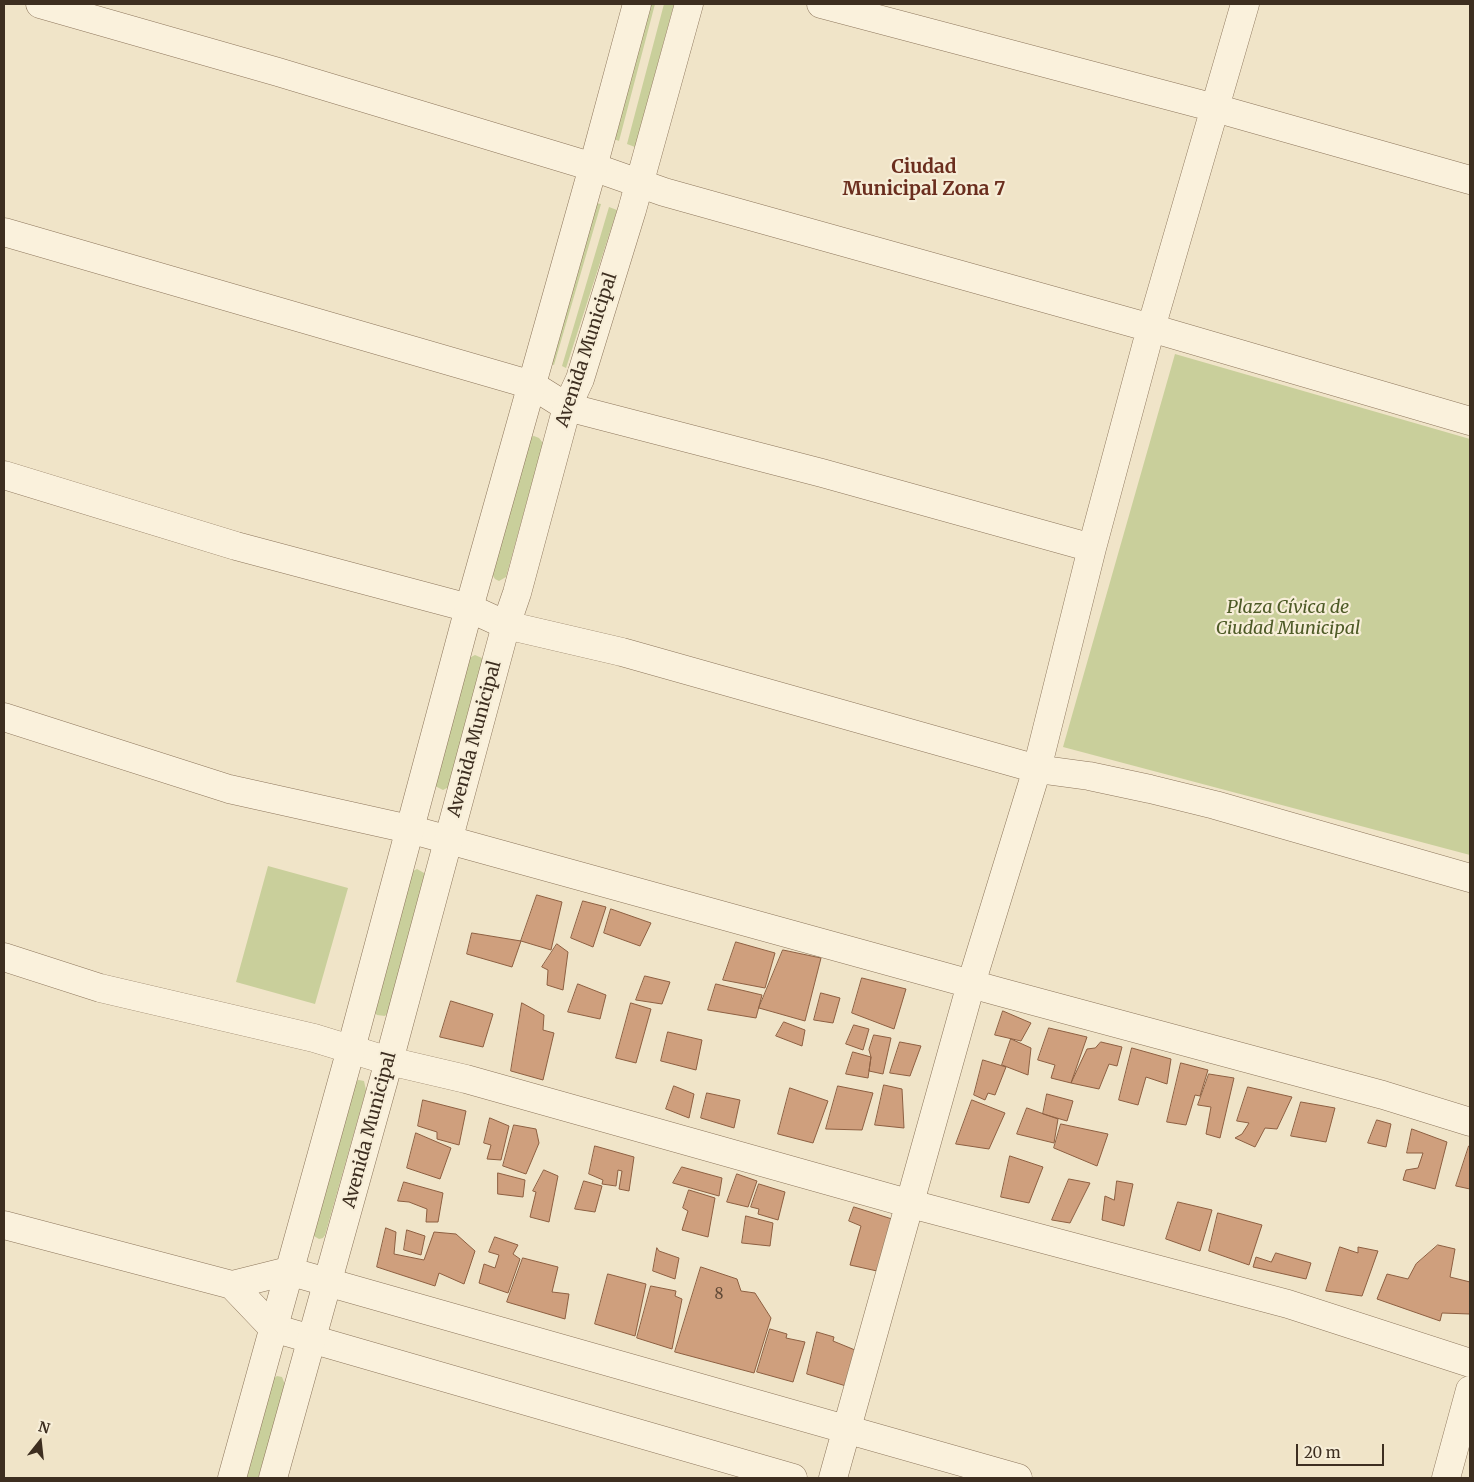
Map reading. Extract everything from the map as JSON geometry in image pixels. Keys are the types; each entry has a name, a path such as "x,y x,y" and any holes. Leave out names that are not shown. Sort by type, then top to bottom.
{"street":[{"path":"40,4 278,72 593,167 664,192 1151,328 1470,421"},
{"path":"232,1478 469,608 637,4"},
{"name":"Avenida Municipal","path":"273,1478 567,407 580,379 640,182 689,4"},
{"path":"821,4 1215,108 1470,180"},
{"path":"833,1478 971,984 1037,769 1092,548 1151,328 1245,4"},
{"path":"4,232 532,385 567,407 822,473 1092,548"},
{"path":"4,475 236,546 469,608 506,625 622,652 1037,769 1089,776 1224,808 1470,878"},
{"path":"4,718 229,789 409,829 1383,1096 1470,1122"},
{"path":"4,957 100,988 314,1038 389,1061 466,1079 910,1204 1288,1304 1470,1363"},
{"path":"4,1225 232,1285 288,1271 1018,1478"},
{"path":"232,1285 273,1328 793,1478"},
{"path":"1446,1478 1470,1390"}],"green space":[{"path":"645,4 655,4 619,141 611,138"},
{"path":"664,4 674,4 635,147 627,144"},
{"path":"591,202 601,204 554,365 549,363"},
{"path":"609,207 617,210 566,368 562,366"},
{"name":"Plaza Cívica de Ciudad Municipal","path":"1175,354 1470,439 1470,855 1063,747"},
{"path":"534,436 543,443 506,577 499,581 491,573 530,437"},
{"path":"475,655 482,658 483,662 451,786 443,790 435,786 469,658"},
{"path":"268,866 348,888 315,1004 236,982"},
{"path":"417,869 424,873 425,877 388,1012 385,1016 377,1015 374,1012 411,872"},
{"path":"355,1081 364,1081 366,1090 325,1235 319,1239 312,1235"},
{"path":"277,1376 282,1377 286,1387 258,1478 244,1478 274,1378"}],"building":[{"path":"537,895 562,902 551,950 521,941"},
{"path":"583,901 606,907 593,947 571,938"},
{"path":"611,909 651,923 640,946 604,933"},
{"path":"472,933 521,941 512,967 467,954"},
{"path":"736,942 775,953 765,988 723,980"},
{"path":"557,944 568,952 563,990 547,985 548,970 542,967"},
{"path":"783,950 821,958 805,1021 759,1008"},
{"path":"645,976 670,982 662,1004 636,1000"},
{"path":"862,978 906,989 894,1029 852,1013"},
{"path":"578,984 606,995 600,1019 568,1012"},
{"path":"716,984 762,995 756,1018 708,1010"},
{"path":"821,993 840,998 833,1023 814,1020"},
{"path":"451,1001 493,1014 483,1047 440,1037"},
{"path":"522,1003 544,1015 543,1030 554,1033 543,1080 511,1071"},
{"path":"631,1003 651,1009 636,1063 616,1058"},
{"path":"1003,1011 1031,1023 1021,1041 995,1035"},
{"path":"784,1022 805,1030 802,1046 776,1036"},
{"path":"854,1025 869,1029 863,1050 846,1044"},
{"path":"1049,1028 1087,1037 1071,1083 1051,1078 1055,1065 1038,1060"},
{"path":"668,1032 702,1040 696,1070 661,1061"},
{"path":"874,1035 891,1038 883,1074 869,1071 871,1057 869,1050"},
{"path":"1011,1039 1031,1048 1028,1075 1002,1065"},
{"path":"900,1042 921,1046 910,1076 890,1073"},
{"path":"1101,1042 1122,1047 1117,1066 1109,1064 1099,1089 1071,1083 1087,1049 1095,1048"},
{"path":"1132,1048 1171,1059 1167,1084 1146,1077 1138,1105 1119,1100"},
{"path":"853,1052 871,1057 868,1078 846,1074"},
{"path":"983,1060 1006,1067 995,1095 988,1093 985,1100 974,1095"},
{"path":"1181,1063 1208,1070 1200,1096 1195,1095 1186,1125 1167,1122"},
{"path":"1209,1074 1234,1078 1220,1138 1206,1134 1211,1107 1198,1105"},
{"path":"884,1085 902,1089 904,1128 875,1125"},
{"path":"674,1086 694,1094 689,1118 666,1109"},
{"path":"838,1086 873,1093 862,1130 826,1129"},
{"path":"1248,1087 1292,1097 1277,1129 1265,1128 1255,1147 1235,1138 1242,1134 1249,1123 1237,1121"},
{"path":"790,1088 828,1101 813,1143 778,1134"},
{"path":"707,1093 740,1100 734,1128 701,1118"},
{"path":"1047,1094 1073,1101 1067,1121 1043,1114"},
{"path":"423,1100 466,1111 459,1145 437,1139 437,1132 418,1126"},
{"path":"972,1100 1005,1113 989,1149 956,1144"},
{"path":"1301,1102 1335,1108 1326,1142 1291,1136"},
{"path":"1027,1108 1058,1119 1054,1143 1017,1134"},
{"path":"490,1118 509,1126 501,1160 487,1159 491,1145 484,1143"},
{"path":"1377,1120 1391,1124 1386,1147 1368,1143"},
{"path":"1061,1124 1108,1134 1097,1166 1054,1148"},
{"path":"514,1125 536,1129 539,1143 526,1174 503,1166"},
{"path":"1412,1129 1447,1142 1435,1189 1403,1180 1406,1170 1418,1168 1423,1153 1407,1153"},
{"path":"416,1133 451,1148 440,1179 407,1168"},
{"path":"595,1146 634,1157 629,1191 619,1189 622,1171 618,1170 616,1186 602,1184 603,1180 589,1174"},
{"path":"1470,1146 1470,1189 1456,1186"},
{"path":"1010,1156 1043,1167 1029,1203 1001,1197"},
{"path":"682,1167 722,1178 719,1196 673,1183"},
{"path":"544,1170 558,1176 549,1222 530,1217 536,1192 533,1191"},
{"path":"498,1173 525,1180 523,1197 498,1194"},
{"path":"737,1174 757,1181 748,1207 727,1202"},
{"path":"1069,1179 1090,1183 1070,1223 1052,1220"},
{"path":"584,1181 602,1186 595,1212 575,1209"},
{"path":"1117,1181 1133,1184 1124,1226 1102,1220 1105,1196 1114,1200"},
{"path":"404,1182 443,1193 438,1222 426,1222 427,1209 409,1202 398,1201"},
{"path":"759,1184 785,1192 778,1220 758,1214 759,1209 751,1207"},
{"path":"689,1190 715,1198 708,1237 682,1230 688,1211 683,1208"},
{"path":"1178,1202 1212,1210 1200,1251 1166,1239"},
{"path":"854,1207 892,1219 877,1271 850,1265 861,1226 849,1221"},
{"path":"1218,1213 1262,1225 1249,1265 1209,1251"},
{"path":"746,1216 773,1223 770,1246 742,1243"},
{"path":"386,1228 396,1232 394,1254 424,1260 434,1232 456,1234 475,1251 464,1284 439,1273 435,1286 377,1267"},
{"path":"407,1230 425,1236 421,1255 404,1250"},
{"path":"495,1237 518,1245 513,1254 520,1259 508,1293 479,1283 484,1264 495,1268 499,1255 489,1252"},
{"path":"1438,1245 1455,1249 1450,1277 1470,1282 1470,1314 1442,1313 1440,1321 1377,1299 1387,1274 1408,1279 1416,1264"},
{"path":"1340,1247 1358,1253 1358,1247 1378,1251 1362,1296 1326,1291"},
{"path":"657,1248 659,1251 679,1258 675,1279 653,1271"},
{"path":"1276,1253 1311,1263 1306,1279 1253,1267 1256,1257 1271,1262"},
{"path":"523,1258 558,1267 552,1292 569,1294 565,1319 507,1302"},
{"path":"701,1267 737,1279 741,1291 755,1293 771,1318 754,1373 675,1352"},
{"path":"608,1274 646,1284 635,1336 595,1324"},
{"path":"651,1286 676,1291 675,1296 682,1299 672,1349 637,1338"},
{"path":"770,1329 787,1334 786,1338 805,1342 793,1382 757,1372"},
{"path":"817,1332 834,1337 833,1341 855,1350 846,1386 807,1374"}],"district":[{"name":"Ciudad Municipal Zona 7","path":"924,179"}]}
